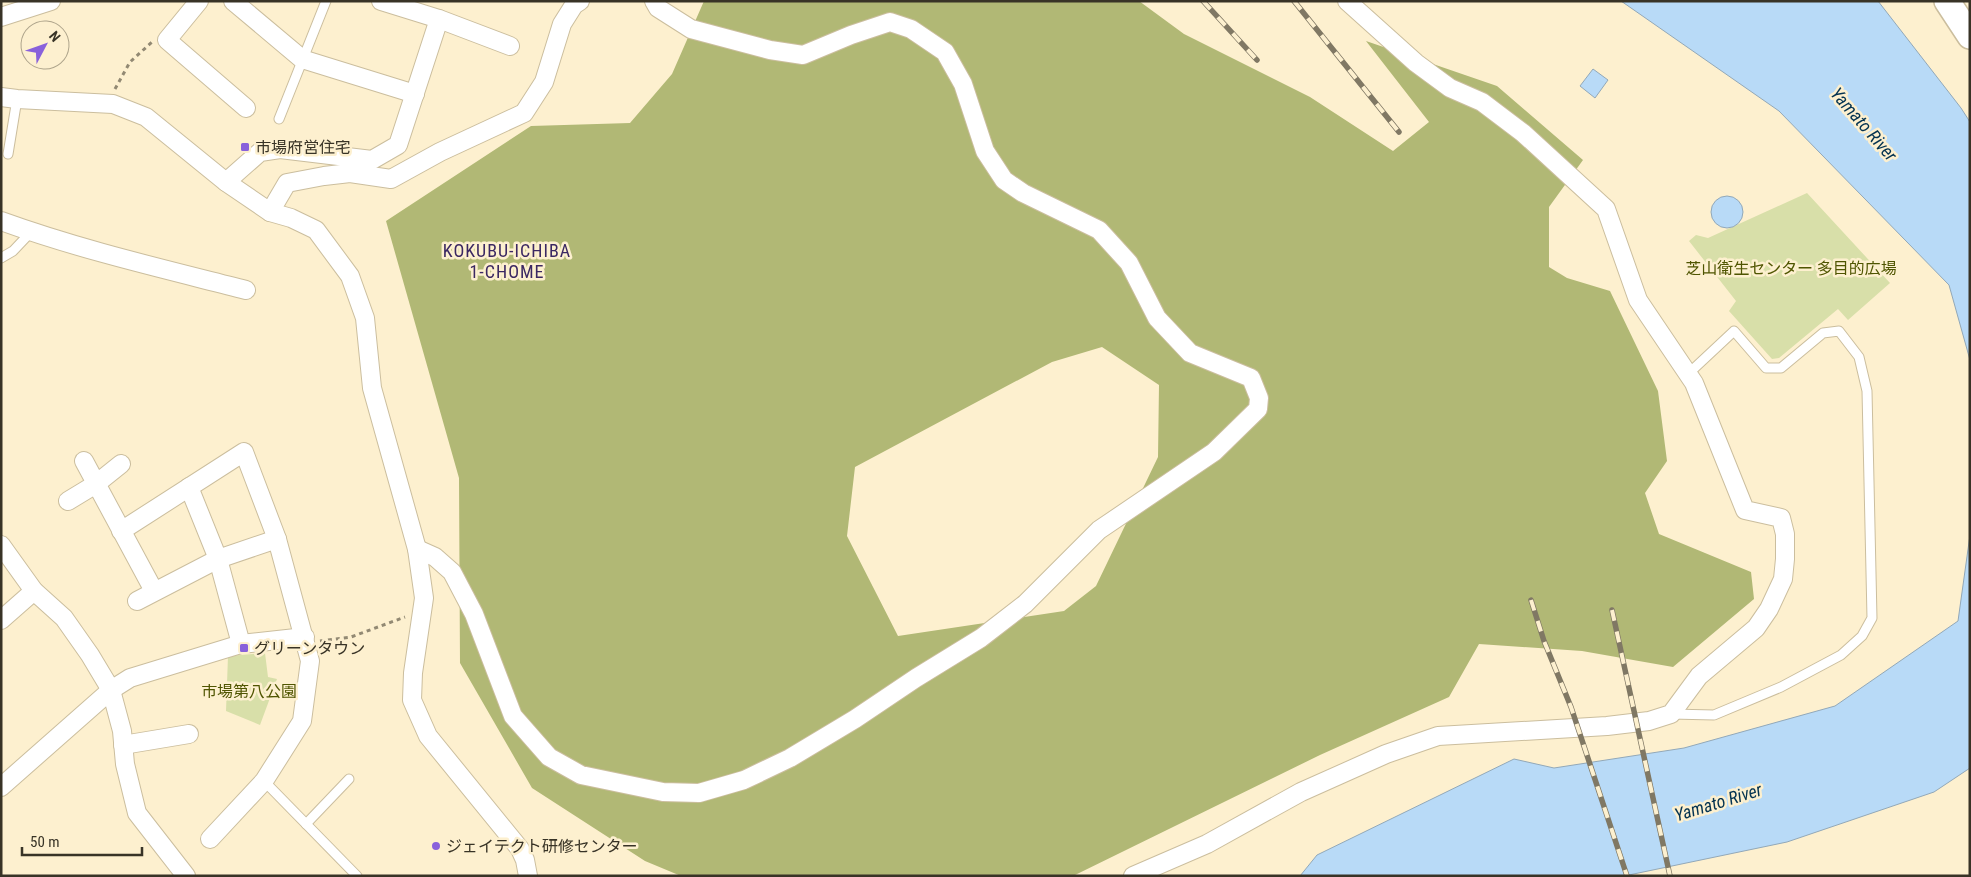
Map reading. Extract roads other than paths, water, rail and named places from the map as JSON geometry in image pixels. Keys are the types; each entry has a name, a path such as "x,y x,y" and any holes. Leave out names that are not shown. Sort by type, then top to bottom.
{"main road":[{"path":"1946,1 1970,36"}],"street":[{"path":"3,16 51,1"},
{"path":"199,1 167,40 246,108"},
{"path":"233,1 302,60 415,94"},
{"path":"381,1 510,46"},
{"path":"270,212 288,183 350,173 391,179 440,152 524,113 544,82 562,24 574,5 580,1"},
{"path":"417,550 435,557 452,572 474,614 513,716 549,757 581,775 663,792 698,793 744,780 790,758 855,719 916,678 981,638 1025,604 1099,530 1214,452 1258,409 1259,398 1251,378 1190,353 1157,318 1129,263 1099,230 1023,193 1004,180 985,151 963,84 945,52 911,29 890,22 851,34 803,55 770,50 691,29 658,8 654,1"},
{"path":"1133,876 1207,844 1318,784 1386,754 1438,736 1607,726 1649,722 1671,714 1699,676 1756,628 1769,609 1783,579 1785,534 1781,518 1745,510 1694,383 1638,300 1606,209 1523,133 1482,102 1450,88 1416,63 1348,1"},
{"path":"226,182 260,152 280,149 372,160 398,145 439,20"},
{"path":"9,98 109,103 146,117 226,182 270,212 291,218 316,230 350,276 365,318 372,388 417,550 424,598 413,674 412,700 428,736 520,848 525,860 528,876"},
{"path":"1,221 31,232 161,269 246,290"},
{"path":"121,531 244,452 277,539 310,661 302,721 264,781 210,839"},
{"path":"84,461 154,591"},
{"path":"68,501 96,484 121,464"},
{"path":"189,487 218,558 241,644"},
{"path":"137,601 218,558 277,539"},
{"path":"1,545 34,592 64,618 90,654 111,690 122,731 125,764 137,813 186,876"},
{"path":"1,620 34,592"},
{"path":"1,787 111,690 130,678 241,644 305,637"},
{"path":"123,745 189,734"}],"lane":[{"path":"279,119 326,1"},
{"path":"8,154 9,98"},
{"path":"1,258 13,251 31,232"},
{"path":"1671,714 1714,715 1781,687 1841,654 1862,636 1872,618 1867,391 1859,357 1838,331 1823,333 1782,368 1766,368 1734,331 1688,374"},
{"path":"306,824 349,779"},
{"path":"264,781 357,876"}],"water":[{"name":"Yamato River","path":"1621,1 1878,1 1970,122 1970,360 1949,285 1779,111"},
{"path":"1593,69 1608,80 1595,98 1580,86"},
{"path":"1727,196 1738,201 1743,212 1738,223 1727,228 1716,223 1711,212 1716,201"},
{"name":"Yamato River","path":"1970,535 1970,768 1934,792 1787,842 1624,876 1300,876 1317,855 1514,759 1554,768 1684,748 1835,706 1958,621"}],"railway":[{"path":"1203,1 1257,60"},
{"path":"1294,1 1399,132"},
{"path":"1531,600 1544,641 1571,707 1627,876"},
{"path":"1612,610 1670,876"}],"place":[{"name":"市場府営住宅","path":"245,147"},
{"name":"グリーンタウン","path":"244,648"},
{"name":"ジェイテクト研修センター","path":"436,846"}],"district":[{"name":"KOKUBU-ICHIBA 1-CHOME","path":"507,260"}],"park label":[{"name":"芝山衛生センター 多目的広場","path":"1791,268"},
{"name":"市場第八公園","path":"249,691"}]}
